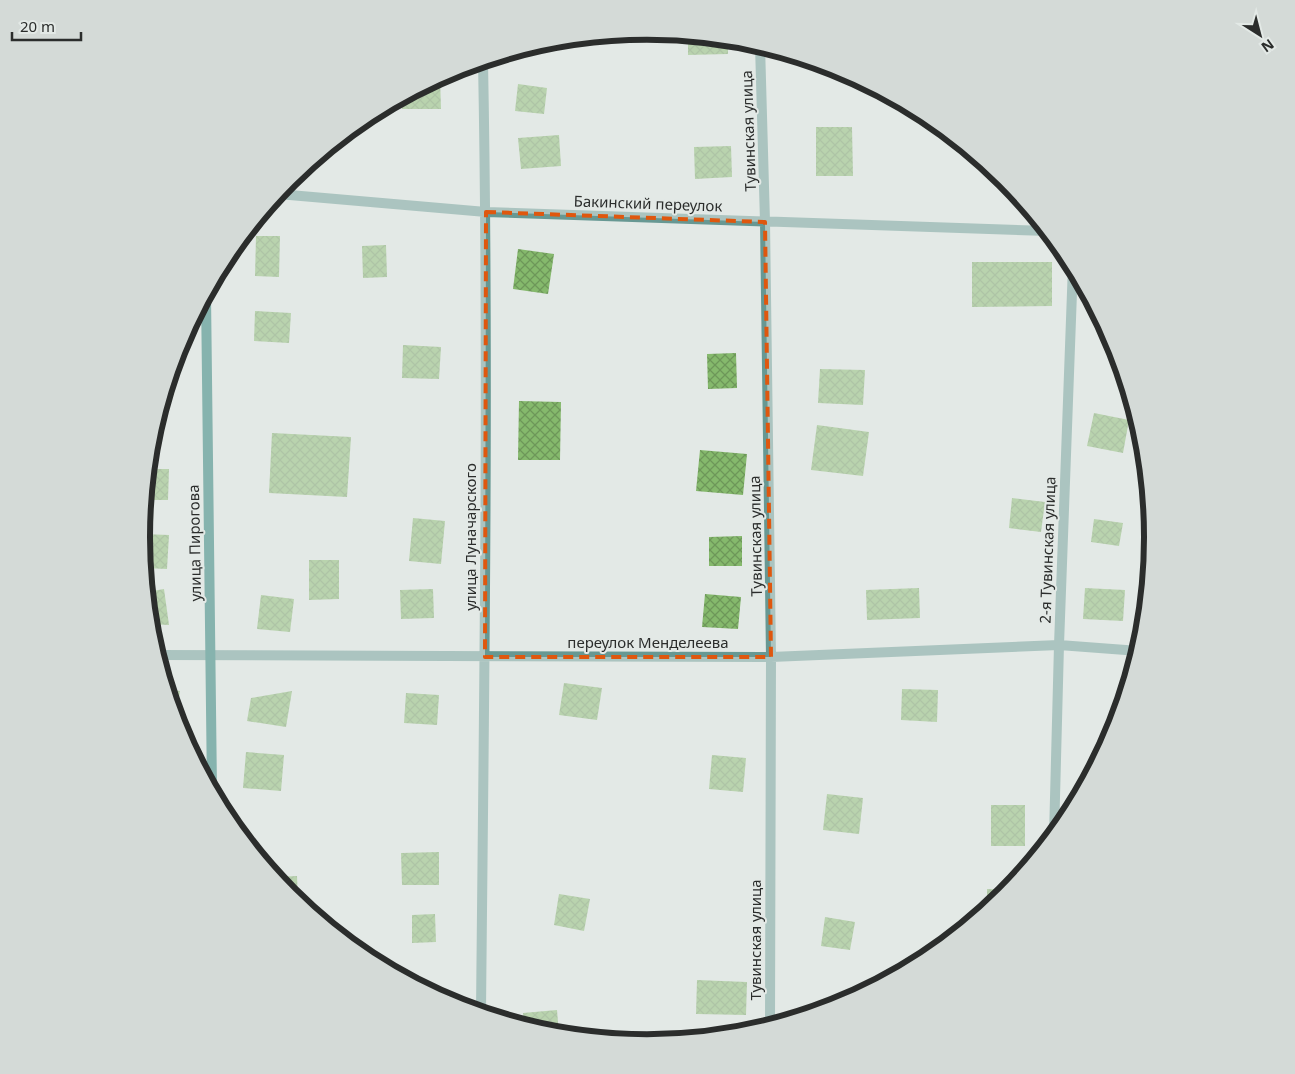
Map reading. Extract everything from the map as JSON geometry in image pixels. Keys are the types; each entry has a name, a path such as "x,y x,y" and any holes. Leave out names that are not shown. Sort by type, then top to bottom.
{"main road":[{"name":"улица Пирогова","path":"206,309 212,775"}],"street":[{"name":"Тувинская улица","path":"760,54 765,222 771,657 770,1018"},
{"name":"улица Луначарского","path":"481,1005 485,657 486,212 483,68"},
{"name":"Бакинский переулок","path":"288,195 486,212 1039,231"},
{"name":"2-я Тувинская улица","path":"1054,823 1058,645 1072,280"},
{"name":"переулок Менделеева","path":"165,655 771,657 1058,645 1131,650"}],"highlighted area":[{"path":"486,212 765,222 771,657 485,657"}],"building":[{"path":"688,42 728,47 728,54 688,55"},
{"path":"518,84 547,88 544,114 515,111"},
{"path":"440,86 441,109 402,109 402,106"},
{"path":"816,127 852,127 853,176 816,176"},
{"path":"559,135 561,166 521,169 518,138"},
{"path":"731,146 732,177 695,179 694,147"},
{"path":"256,236 280,236 279,277 255,276"},
{"path":"386,245 387,277 363,278 362,246"},
{"path":"518,249 554,254 548,294 513,289"},
{"path":"972,262 1052,262 1052,306 972,307"},
{"path":"255,311 291,313 289,343 254,341"},
{"path":"403,345 441,347 439,379 402,378"},
{"path":"736,353 737,388 708,389 707,354"},
{"path":"820,369 865,370 863,405 818,403"},
{"path":"519,401 561,402 560,460 518,460"},
{"path":"1094,413 1129,420 1123,453 1087,446"},
{"path":"817,425 869,432 863,476 811,470"},
{"path":"272,433 351,437 347,497 269,493"},
{"path":"700,450 747,454 743,495 696,491"},
{"path":"155,469 169,469 168,500 152,500"},
{"path":"1012,498 1045,502 1041,532 1009,528"},
{"path":"413,518 445,521 441,564 409,561"},
{"path":"1094,519 1123,523 1119,546 1091,542"},
{"path":"150,534 169,535 167,569 152,568"},
{"path":"742,536 742,566 709,566 709,537"},
{"path":"309,560 339,560 339,599 309,600"},
{"path":"919,588 920,618 867,620 866,590"},
{"path":"1085,588 1125,590 1123,621 1083,619"},
{"path":"164,589 169,625 159,624 154,591"},
{"path":"433,589 434,618 401,619 400,590"},
{"path":"705,594 741,597 738,629 702,627"},
{"path":"261,595 294,599 290,632 257,629"},
{"path":"564,683 602,688 597,720 559,715"},
{"path":"902,689 938,690 937,722 901,720"},
{"path":"175,690 180,691 178,701"},
{"path":"292,691 286,727 247,721 251,698"},
{"path":"406,693 439,695 437,725 404,723"},
{"path":"246,752 284,755 281,791 243,788"},
{"path":"712,755 746,758 743,792 709,789"},
{"path":"827,794 863,798 859,834 823,830"},
{"path":"991,805 1025,805 1025,846 991,846"},
{"path":"439,852 439,885 402,885 401,853"},
{"path":"297,876 298,889 296,888 285,877"},
{"path":"987,889 997,889 987,900"},
{"path":"559,894 590,899 584,931 554,925"},
{"path":"435,914 436,942 412,943 412,915"},
{"path":"825,917 855,922 850,950 821,946"},
{"path":"697,980 747,982 746,1015 696,1014"},
{"path":"557,1010 558,1025 523,1018 523,1013"}]}
